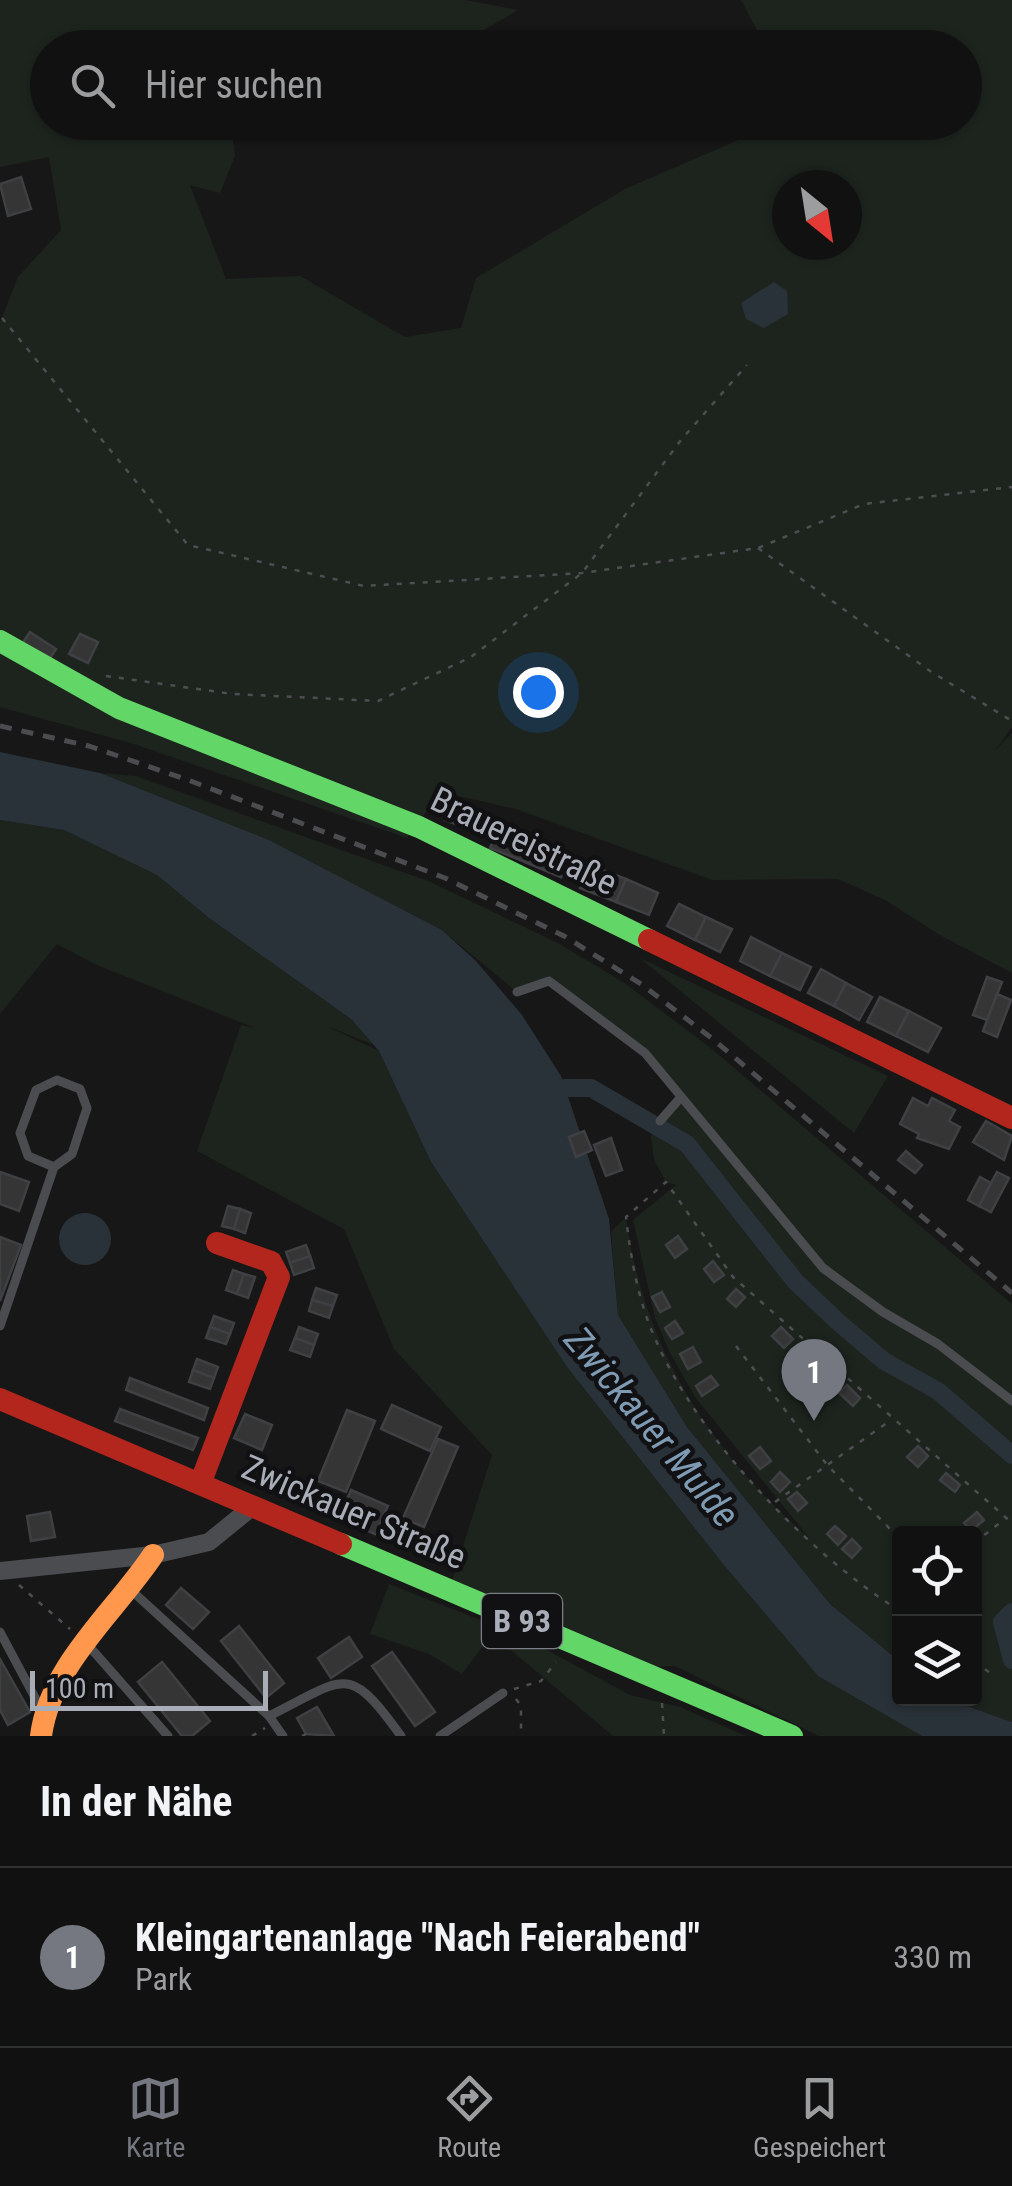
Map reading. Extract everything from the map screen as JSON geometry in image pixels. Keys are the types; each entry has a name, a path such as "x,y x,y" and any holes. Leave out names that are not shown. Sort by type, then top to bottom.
{"street":[{"name":"Brauereistraße","path":"0,641 119,708 418,828 1012,1118"},
{"path":"200,1484 279,1278 270,1262 217,1243"},
{"name":"Zwickauer Straße","path":"0,1399 791,1736"},
{"path":"4,1571 153,1555 209,1542 252,1506"},
{"path":"42,1725 53,1688 132,1591 153,1555"}],"lane":[{"path":"516,992 549,982 645,1053 824,1268 883,1312 938,1344 1012,1401"},
{"path":"0,1326 54,1166 72,1154 88,1108 80,1089 58,1080 36,1090 20,1133 28,1156 54,1166"},
{"path":"660,1121 681,1097"},
{"path":"132,1591 269,1716 283,1736"},
{"path":"0,1632 42,1725"},
{"path":"86,1643 168,1736"},
{"path":"269,1716 334,1685 356,1684 371,1694 402,1736"},
{"path":"440,1736 507,1692"}],"path":[{"path":"2,318 188,545 364,586 582,573 758,548 864,504 1012,486"},
{"path":"80,686 92,674 232,694 378,701 471,657 582,573 681,440 747,365"},
{"path":"758,548 930,672 1012,721"},
{"path":"892,1606 818,1548 774,1503 689,1401 648,1321 626,1217 666,1182 732,1277 1012,1523"},
{"path":"736,1346 828,1466 892,1531"},
{"path":"774,1503 893,1418"},
{"path":"982,1536 1006,1518"},
{"path":"4,1571 86,1643"},
{"path":"521,1736 520,1706 507,1692 540,1681 572,1642"},
{"path":"982,1667 989,1672"},
{"path":"660,1680 664,1736"}],"shaded area":[{"path":"0,0 465,0 518,10 483,30 30,30 30,140 233,140 235,156 220,193 190,185 226,279 300,276 405,337 461,328 476,278 625,189 739,140 982,140 982,30 757,30 741,0 1012,0 1012,727 994,752 1012,733 1012,973 885,900 838,879 712,880 516,809 441,792 407,838 134,744 0,707 0,322 18,277 61,230 49,157 0,167"},
{"path":"100,773 136,776 428,881 558,943 623,982 712,1049 1012,1304 1012,1722 967,1706 982,1706 982,1526 892,1526 892,1655 830,1604 687,1427 618,1315 611,1232 626,1217 648,1310 687,1395 742,1471 810,1539 695,1397 655,1318 633,1220 676,1185 666,1182 654,1160 651,1136 681,1097 645,1053 550,982 517,992 442,930 269,840"},
{"path":"0,820 64,830 157,875 209,918 351,1019 374,1045 324,1025 379,1051 431,1162 567,1367 723,1564 818,1676 922,1736 819,1736 675,1666 647,1667 451,1584 492,1455 394,1349 344,1229 197,1151 241,1025 255,1028 97,965 57,944 0,1014"},
{"path":"640,958 888,1076 854,1133"},
{"path":"389,1584 521,1636 630,1695 680,1707 746,1736 613,1736 492,1634 462,1674 429,1654 370,1634"}],"water":[{"path":"774,282 787,291 788,314 764,328 746,319 741,303"},
{"name":"Zwickauer Mulde","path":"0,752 100,773 269,840 442,930 476,961 522,1015 561,1076 609,1219 618,1315 687,1427 830,1604 892,1655 892,1706 967,1706 1012,1722 1012,1736 922,1736 818,1676 723,1564 567,1367 431,1162 379,1051 351,1019 209,918 157,875 64,830 0,820"},
{"path":"85,1213 104,1220 111,1239 104,1258 85,1265 66,1258 59,1239 66,1220"}],"building":[{"path":"21,177 31,209 8,216 0,184"},
{"path":"30,632 56,649 48,661 22,644"},
{"path":"80,634 98,642 88,663 69,654"},
{"path":"449,810 484,819 479,833 445,820"},
{"path":"500,826 534,841 525,862 490,848"},
{"path":"534,841 570,856 561,877 525,862"},
{"path":"589,865 626,879 616,902 580,888"},
{"path":"626,879 658,893 649,915 616,902"},
{"path":"679,904 706,917 695,940 667,926"},
{"path":"706,917 732,929 720,952 695,940"},
{"path":"751,937 782,953 770,976 740,961"},
{"path":"782,953 811,967 800,990 770,976"},
{"path":"821,969 846,983 834,1006 808,993"},
{"path":"987,977 1002,982 987,1020 973,1015"},
{"path":"846,983 872,997 859,1020 834,1006"},
{"path":"997,994 1011,1000 997,1037 983,1031"},
{"path":"880,997 909,1011 896,1036 867,1022"},
{"path":"909,1011 941,1028 928,1052 896,1036"},
{"path":"913,1098 928,1106 932,1098 955,1110 949,1121 960,1127 949,1149 917,1138 919,1134 900,1124"},
{"path":"986,1121 1012,1136 1004,1160 973,1142"},
{"path":"584,1131 592,1150 576,1157 569,1137"},
{"path":"611,1138 622,1170 606,1176 594,1145"},
{"path":"906,1151 922,1165 915,1173 898,1160"},
{"path":"0,1172 29,1182 19,1211 0,1204"},
{"path":"997,1172 1009,1178 991,1212 979,1206"},
{"path":"980,1177 991,1183 979,1206 968,1200"},
{"path":"228,1206 240,1209 234,1229 222,1226"},
{"path":"240,1209 251,1213 245,1233 234,1229"},
{"path":"678,1236 687,1249 675,1258 666,1245"},
{"path":"0,1237 21,1245 0,1301"},
{"path":"306,1245 310,1256 290,1263 286,1252"},
{"path":"310,1256 314,1268 294,1275 290,1263"},
{"path":"713,1261 724,1275 714,1282 704,1269"},
{"path":"233,1270 244,1274 237,1294 226,1290"},
{"path":"244,1274 255,1277 248,1298 237,1294"},
{"path":"316,1288 337,1295 333,1306 312,1300"},
{"path":"736,1289 745,1297 736,1307 727,1299"},
{"path":"662,1292 670,1307 660,1312 652,1297"},
{"path":"312,1300 333,1306 329,1318 309,1311"},
{"path":"214,1316 234,1323 230,1334 210,1327"},
{"path":"675,1321 683,1333 672,1339 665,1328"},
{"path":"210,1327 230,1334 226,1344 206,1338"},
{"path":"299,1327 318,1334 314,1345 295,1338"},
{"path":"781,1327 793,1339 784,1348 772,1336"},
{"path":"295,1338 314,1345 310,1357 290,1350"},
{"path":"693,1347 701,1362 688,1369 680,1354"},
{"path":"197,1359 218,1367 214,1378 193,1370"},
{"path":"193,1370 214,1378 210,1389 189,1382"},
{"path":"711,1376 718,1385 702,1396 696,1386"},
{"path":"130,1378 208,1408 204,1420 126,1390"},
{"path":"847,1385 860,1398 853,1406 839,1393"},
{"path":"392,1405 441,1427 430,1451 381,1429"},
{"path":"120,1409 198,1438 193,1450 115,1421"},
{"path":"347,1410 375,1421 346,1492 318,1481"},
{"path":"245,1414 272,1425 262,1450 234,1438"},
{"path":"438,1439 458,1447 424,1527 403,1518"},
{"path":"918,1446 928,1456 918,1467 907,1457"},
{"path":"760,1447 771,1461 760,1469 749,1456"},
{"path":"780,1472 790,1482 780,1492 771,1482"},
{"path":"946,1473 960,1485 955,1492 940,1480"},
{"path":"351,1490 388,1506 375,1534 339,1518"},
{"path":"797,1492 807,1503 798,1511 788,1499"},
{"path":"50,1512 55,1537 31,1541 27,1516"},
{"path":"977,1512 984,1520 977,1526 964,1523"},
{"path":"835,1526 846,1536 838,1545 827,1534"},
{"path":"852,1539 861,1548 852,1558 842,1549"},
{"path":"181,1588 209,1612 193,1629 166,1605"},
{"path":"239,1626 284,1683 266,1698 221,1641"},
{"path":"349,1637 362,1657 331,1678 318,1658"},
{"path":"392,1652 435,1712 415,1726 372,1666"},
{"path":"0,1659 30,1712 8,1725 0,1710"},
{"path":"162,1662 210,1721 192,1736 182,1736 138,1682"},
{"path":"317,1707 334,1736 306,1734 297,1718"}],"waterway":[{"path":"565,1088 591,1088 687,1144 795,1281 884,1361 938,1391 1012,1455"},
{"path":"1012,1612 1002,1622 1012,1660"}],"railway":[{"path":"0,726 89,746 188,780 445,878 564,936 641,984 714,1040 1012,1293"}],"traffic: fast":[{"path":"0,641 119,708 419,827 649,940"},
{"path":"341,1544 792,1736"}],"traffic: slow":[{"path":"41,1736 47,1710 70,1663 153,1555"}],"traffic: jam":[{"path":"649,940 1012,1118"},
{"path":"200,1484 279,1277 271,1262 217,1243"},
{"path":"0,1399 341,1544"}],"place":[{"name":"Kleingartenanlage \"Nach Feierabend\"","path":"814,1421"}]}
